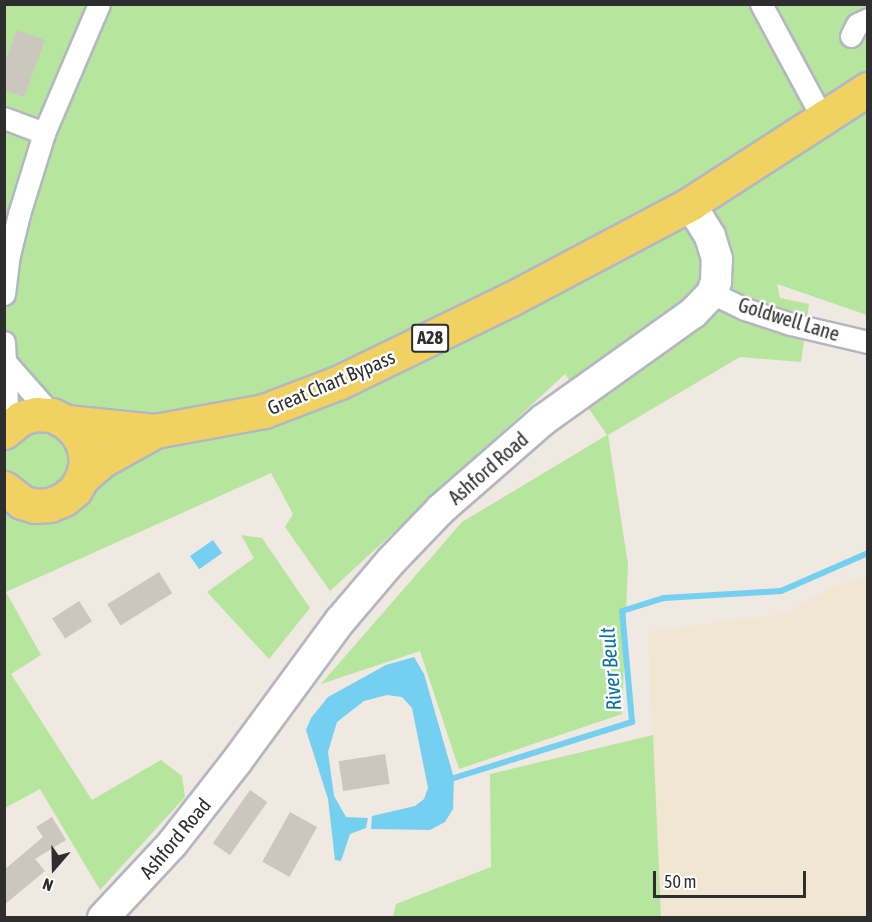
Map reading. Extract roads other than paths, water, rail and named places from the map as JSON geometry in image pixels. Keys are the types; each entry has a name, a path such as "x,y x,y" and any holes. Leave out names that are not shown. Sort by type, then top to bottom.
{"main road":[{"name":"A28","path":"690,204 867,89"},
{"name":"Great Chart Bypass","path":"6,429 21,418 36,414 155,431 264,411 340,382 509,300 690,204"},
{"path":"59,419 77,433 84,447 86,463 82,478"},
{"name":"Great Chart Bypass","path":"20,509 50,505 64,499 75,490 82,478 103,460 155,431"},
{"path":"4,488 22,502 20,509"}],"street":[{"path":"4,294 7,255 44,133 99,4"},
{"path":"761,4 823,119"},
{"path":"851,36 857,24 867,19"},
{"path":"4,118 44,133"},
{"path":"690,204 710,236 717,260 716,282 712,293"},
{"name":"Goldwell Lane","path":"712,293 745,309 791,324 867,342"},
{"name":"Ashford Road","path":"103,918 172,844 237,761 340,621 392,560 433,517 543,420 693,313 712,293"},
{"path":"4,342 7,364 6,429"},
{"path":"7,364 59,419"}],"water":[{"path":"213,540 222,553 199,569 190,556"},
{"path":"414,657 424,674 454,778 453,809 445,822 430,830 371,829 372,816 415,806 424,799 428,788 412,708 402,697 387,695 364,701 337,722 328,752 334,796 346,817 368,818 366,828 350,834 341,861 335,860 328,799 306,730 311,718 328,697 386,665"}],"waterway":[{"name":"River Beult","path":"454,778 632,722 622,611 664,598 781,591 868,553"}]}
